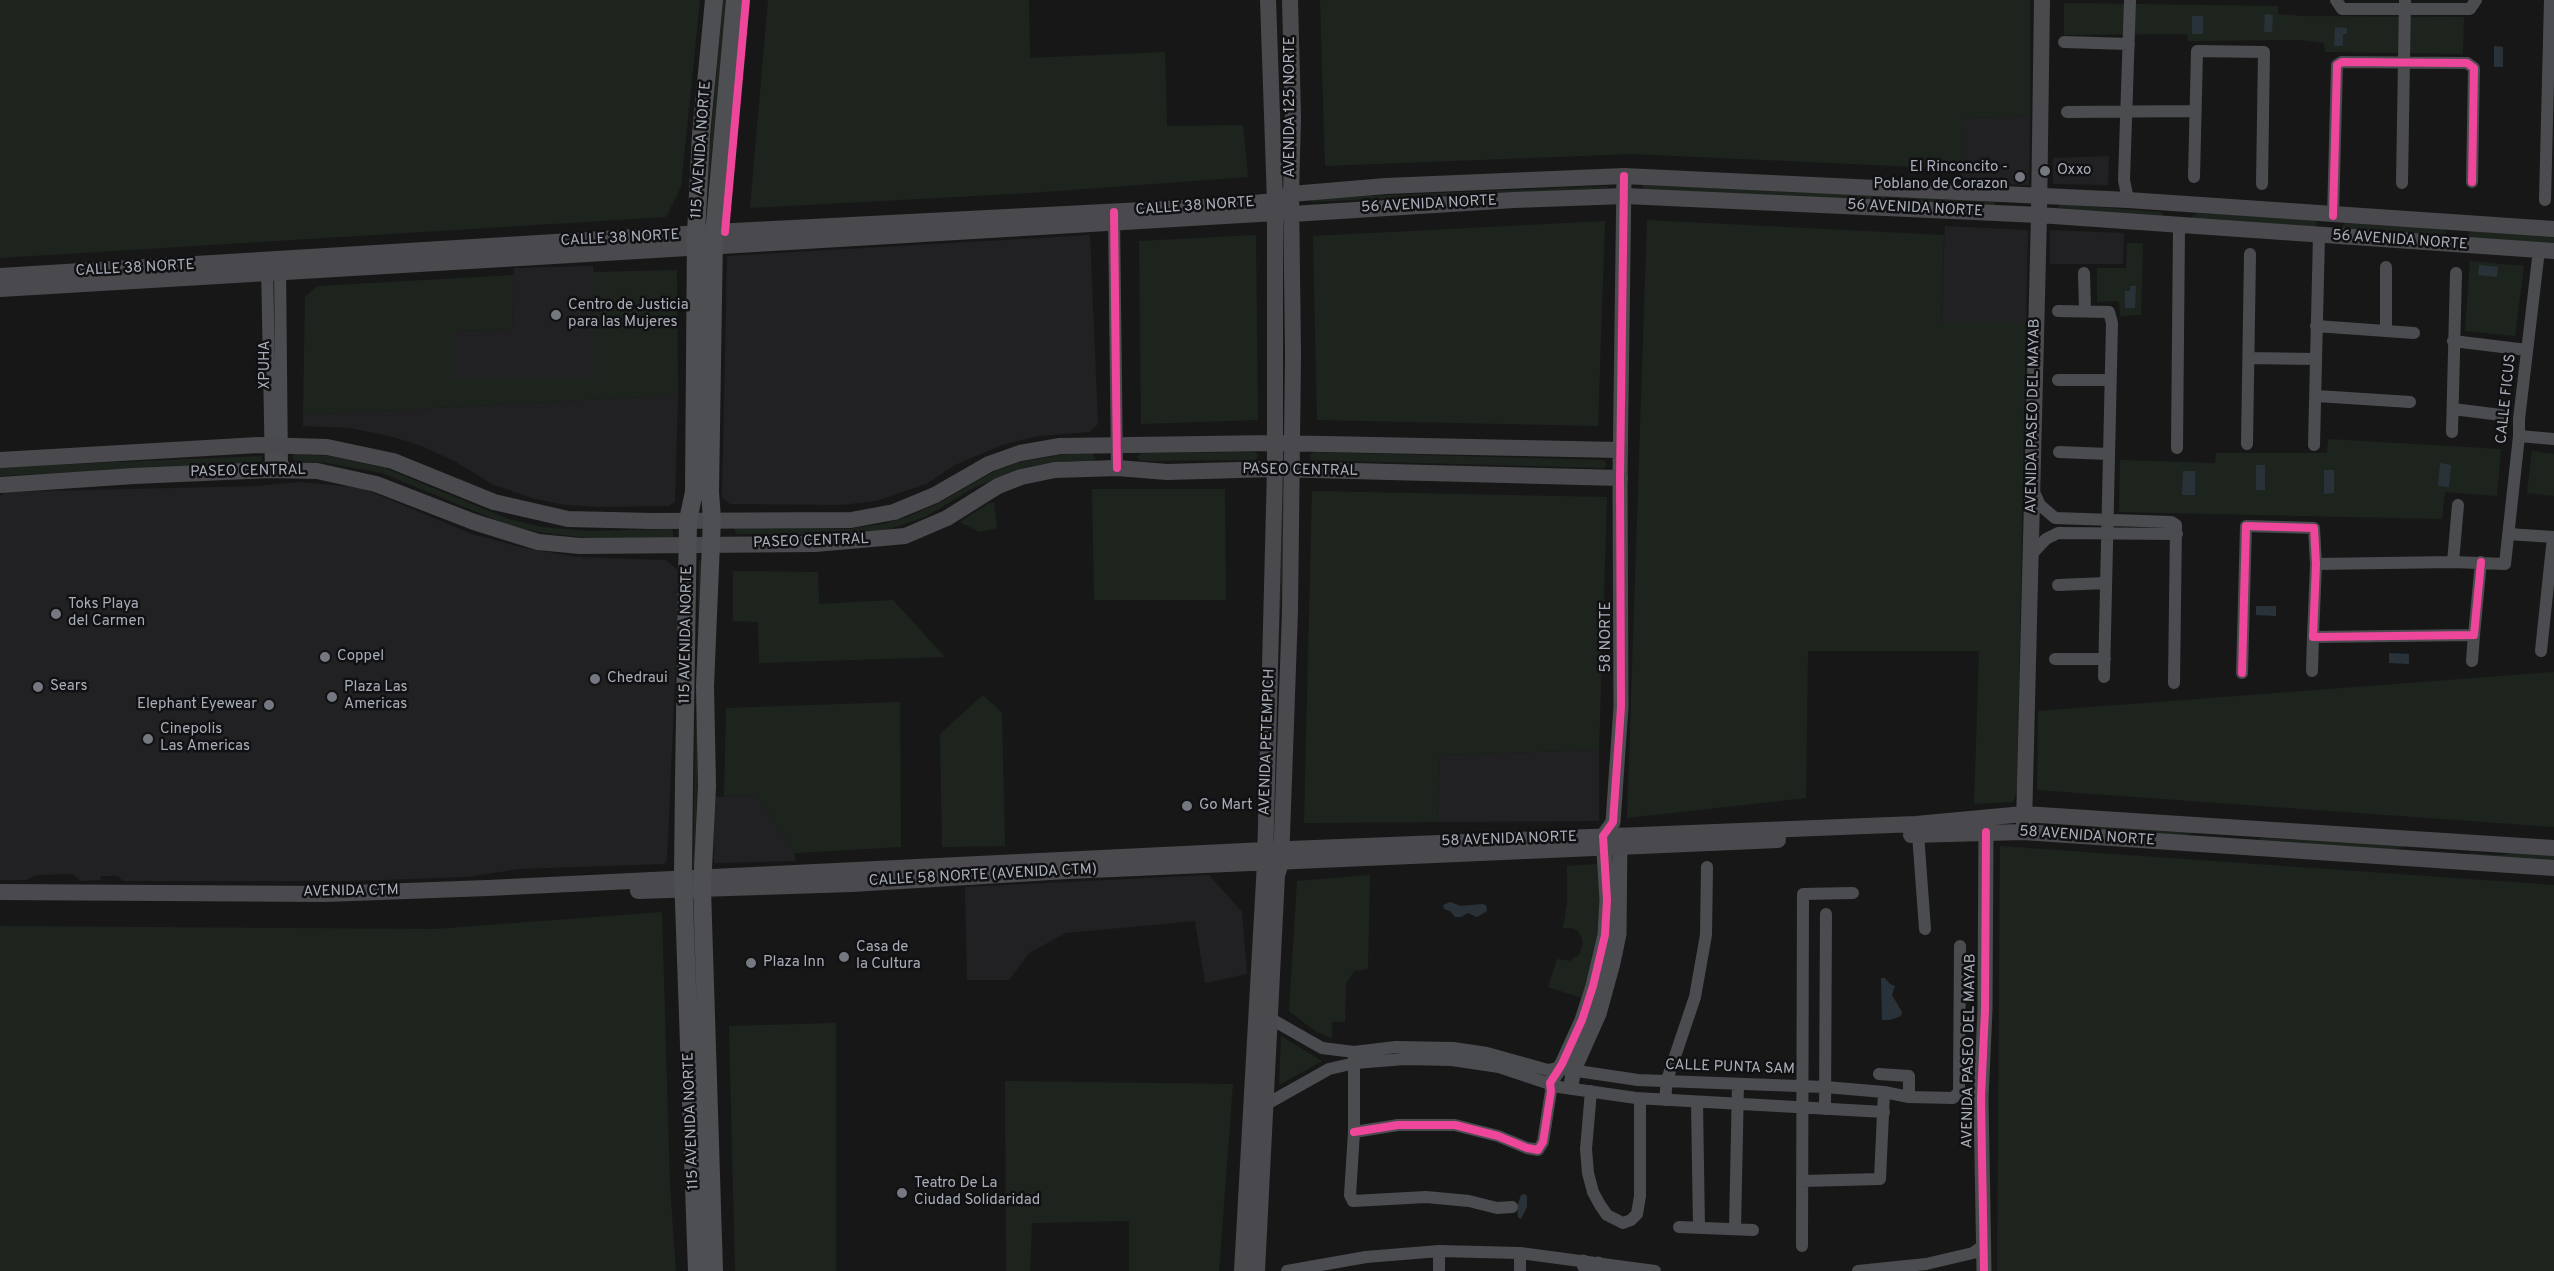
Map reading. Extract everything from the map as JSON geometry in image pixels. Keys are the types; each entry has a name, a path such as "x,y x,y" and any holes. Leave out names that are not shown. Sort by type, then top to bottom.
{"main road":[{"name":"115 AVENIDA NORTE","path":"714,0 701,135 712,519 705,686 707,786 693,883 714,1271"},
{"name":"115 AVENIDA NORTE","path":"697,1271 688,520 694,492 705,241 735,0"},
{"name":"AVENIDA 125 NORTE","path":"1268,0 1283,205"},
{"name":"AVENIDA 125 NORTE","path":"1283,205 1293,117 1290,0"},
{"name":"AVENIDA PASEO DEL MAYAB","path":"2024,832 2042,0"},
{"name":"56 AVENIDA NORTE","path":"1293,117 1299,129 1300,177 1303,184 1327,190"},
{"name":"56 AVENIDA NORTE","path":"1283,205 1327,190 1624,176 2128,200 2333,216 2554,229"},
{"name":"56 AVENIDA NORTE","path":"1283,205 1625,196 2039,215 2547,250"},
{"name":"CALLE 38 NORTE","path":"0,276 274,266 1114,218 1283,205"},
{"name":"AVENIDA PETEMPICH","path":"1242,1271 1273,856 1283,470 1283,205"},
{"path":"2179,226 2180,205"},
{"path":"2325,236 2333,216"},
{"path":"2455,244 2457,224"},
{"name":"CALLE 38 NORTE","path":"0,289 274,266"},
{"name":"PASEO CENTRAL","path":"0,460 276,446 327,447 393,461 494,502 568,519 851,520 894,512 935,495 989,464 1020,453 1060,446 1283,444 1620,450"},
{"name":"PASEO CENTRAL","path":"0,485 276,470 317,471 376,484 474,522 538,542 580,546 815,544 905,536 947,518 998,486 1021,477 1055,470 1117,468 1167,472 1283,470 1620,478"},
{"name":"58 AVENIDA NORTE","path":"1273,856 1611,837 1916,824 2024,814 2554,848"},
{"path":"2244,848 2246,829"},
{"name":"58 AVENIDA NORTE","path":"1611,837 2024,832 2554,868"},
{"path":"2453,862 2455,842"},
{"name":"AVENIDA PETEMPICH","path":"1257,1271 1277,875 1273,856"},
{"name":"CALLE 58 NORTE (AVENIDA CTM)","path":"693,883 1273,856"},
{"name":"AVENIDA CTM","path":"0,892 325,894 693,883"},
{"name":"AVENIDA CTM","path":"0,903 326,903 693,883"}],"street":[{"path":"2128,200 2124,180 2130,0"},
{"path":"2336,0 2342,9 2405,4 2470,9 2476,0"},
{"path":"2545,200 2552,64 2550,0"},
{"path":"2402,183 2405,4"},
{"path":"2064,42 2129,44"},
{"path":"2194,177 2198,51 2264,52 2262,184"},
{"path":"2333,216 2337,65 2342,62 2467,63 2474,68 2472,182"},
{"path":"2067,112 2195,111"},
{"name":"58 NORTE","path":"1572,1079 1599,1014 1612,935 1611,837 1621,707 1620,450 1624,176"},
{"path":"1114,218 1117,468"},
{"path":"2177,448 2179,226"},
{"path":"2314,446 2316,326 2325,236"},
{"name":"CALLE FICUS","path":"2481,562 2505,564 2519,436 2522,349 2547,250"},
{"path":"2247,444 2250,254"},
{"name":"XPUHA","path":"274,266 276,470"},
{"path":"2386,267 2386,331"},
{"path":"2085,273 2085,311"},
{"path":"2452,432 2456,273"},
{"path":"2058,311 2109,312 2112,323 2104,678"},
{"path":"2316,326 2414,333"},
{"path":"2453,341 2522,349"},
{"path":"2249,358 2315,359"},
{"path":"2058,380 2109,380"},
{"path":"2316,396 2410,402"},
{"path":"2453,409 2501,415"},
{"path":"2519,436 2554,439"},
{"path":"2059,452 2108,454"},
{"path":"2032,487 2040,505 2068,526 2177,534 2174,683"},
{"path":"2453,562 2458,505"},
{"path":"2031,555 2046,539 2068,526"},
{"path":"2242,673 2246,526 2314,528 2316,564 2312,671"},
{"path":"2508,534 2554,537 2549,627 2541,651"},
{"path":"2316,564 2481,562 2472,661"},
{"path":"2058,585 2106,583"},
{"path":"2313,637 2474,635"},
{"path":"2055,659 2104,659"},
{"name":"AVENIDA PASEO DEL MAYAB","path":"1984,1271 1981,1098 1985,1010 1986,832"},
{"path":"1918,834 1925,929"},
{"path":"1665,1100 1667,1080 1695,997 1706,935 1707,867"},
{"path":"1802,1246 1803,894 1853,893"},
{"path":"1825,1109 1827,914"},
{"name":"58 NORTE","path":"1550,1083 1557,1068 1562,1064 1582,1020 1612,935"},
{"name":"CALLE PUNTA SAM","path":"1271,1019 1322,1048 1354,1058 1452,1060 1499,1067 1559,1087 1572,1079 1667,1080 1825,1087 1884,1092 1909,1097 1953,1098 1959,1092 1960,946"},
{"name":"CALLE PUNTA SAM","path":"1265,1105 1329,1069 1354,1058 1396,1047 1453,1048 1487,1053 1548,1070 1557,1068 1591,1092 1665,1100 1884,1112"},
{"path":"1354,1058 1354,1132 1350,1195 1353,1202 1426,1197 1469,1201 1497,1208 1512,1207"},
{"path":"1879,1074 1909,1076 1909,1097"},
{"path":"1354,1132 1398,1125 1432,1123 1455,1125 1498,1136 1538,1150 1543,1142 1551,1091 1550,1083"},
{"path":"1735,1229 1738,1084"},
{"path":"1591,1092 1586,1149 1588,1173 1593,1192 1600,1205 1607,1215 1623,1223 1631,1220 1637,1214 1640,1196 1640,1098"},
{"path":"1802,1181 1880,1179 1884,1092"},
{"path":"1697,1102 1699,1228"},
{"path":"1679,1227 1754,1230"},
{"path":"1858,1271 1926,1267 1973,1253 1983,1246"},
{"path":"1439,1251 1439,1271"},
{"path":"1287,1271 1366,1257 1439,1251 1520,1253 1592,1267 1656,1271"},
{"path":"1520,1253 1520,1271"},
{"path":"1365,1271 1366,1257"}],"shaded area":[{"path":"0,0 700,0 681,187 666,217 0,258"},
{"path":"723,0 727,0 705,220 703,218"},
{"path":"768,0 1029,0 1030,58 1165,52 1167,126 1243,125 1248,177 1030,193 750,208"},
{"path":"1320,0 2030,0 2030,116 1963,118 1962,169 1632,154 1325,166"},
{"path":"2064,3 2278,6 2278,14 2302,16 2464,17 2463,54 2325,52 2324,43 2302,40 2188,41 2187,34 2064,35"},
{"path":"2265,14 2273,15 2272,32 2264,32"},
{"path":"2192,16 2203,16 2203,34 2192,34"},
{"path":"2335,27 2347,28 2347,34 2343,34 2343,46 2334,46"},
{"path":"2494,46 2503,47 2503,67 2494,67"},
{"path":"2030,116 2029,185 1961,182 1962,118"},
{"path":"2109,156 2108,185 2053,184 2053,158"},
{"path":"1643,185 1995,201 1995,207 1643,189"},
{"path":"1607,186 1608,188 1312,202 1312,199 1320,198"},
{"path":"2060,204 2161,212 2164,217 2057,209"},
{"path":"2198,213 2314,220 2317,223 2316,227 2192,219 2193,215"},
{"path":"1647,220 1944,235 1941,323 2026,323 2017,791 2013,802 1974,804 1979,651 1808,651 1806,798 1627,818"},
{"path":"1605,221 1598,426 1317,420 1313,236"},
{"path":"2346,222 2441,229 2446,231 2446,234 2443,237 2342,229"},
{"path":"1945,226 2028,230 2026,323 1941,323"},
{"path":"2050,230 2124,233 2123,264 2050,264"},
{"path":"2471,230 2554,235 2554,244 2470,239 2467,236"},
{"path":"1090,235 1098,424 1090,432 1038,436 1002,445 955,465 926,484 876,501 841,505 730,504 722,497 727,256"},
{"path":"1256,235 1258,420 1141,424 1139,241"},
{"path":"2127,243 2143,243 2141,315 2120,316 2119,301 2097,302 2097,268 2126,268"},
{"path":"2470,261 2524,266 2515,336 2465,331"},
{"path":"2479,265 2498,267 2497,277 2478,275"},
{"path":"593,266 593,379 454,379 454,331 512,329 514,268"},
{"path":"677,270 678,395 303,415 305,297 318,286 514,275 512,329 454,331 454,379 593,379 593,272"},
{"path":"2130,286 2136,286 2135,308 2125,308 2125,291 2130,291"},
{"path":"678,395 675,502 669,506 598,507 565,505 532,498 492,484 456,462 422,446 350,428 303,426 303,415"},
{"path":"2328,439 2501,449 2497,496 2445,492 2442,519 2119,512 2120,460 2215,463 2216,453 2327,453"},
{"path":"2532,451 2554,454 2554,496 2527,493"},
{"path":"1255,452 1258,456 1255,460 1141,461 1137,457 1142,453"},
{"path":"1314,452 1603,460 1607,465 1604,468 1311,460 1310,455"},
{"path":"295,454 329,456 385,468 508,519 542,527 590,531 672,529 674,536 669,538 588,538 538,532 506,524 382,473 328,463 295,461 292,456"},
{"path":"1066,454 1093,454 1096,459 1021,468 975,487 925,517 883,531 818,535 738,534 735,532 735,528 740,526 848,529 882,524 907,517 939,503 995,471 1020,462"},
{"path":"262,456 262,463 0,476 0,467"},
{"path":"2440,463 2451,465 2449,487 2438,486"},
{"path":"2256,465 2265,465 2265,490 2256,490"},
{"path":"2324,470 2334,470 2334,493 2324,494"},
{"path":"2183,471 2195,471 2195,495 2182,495"},
{"path":"300,482 362,488 472,534 524,548 577,557 666,560 680,572 667,859 664,864 519,869 467,877 352,881 123,881 118,876 101,876 100,880 81,881 72,874 36,875 27,880 0,880 0,496 6,492 257,486"},
{"path":"1282,487 1284,487 1283,563 1277,674"},
{"path":"1092,489 1225,489 1226,600 1094,600"},
{"path":"1312,491 1607,497 1599,750 1440,755 1437,822 1304,823"},
{"path":"989,503 994,503 997,528 979,532 960,522"},
{"path":"699,561 702,561 695,868 693,868"},
{"path":"733,571 818,572 819,604 893,600 945,657 759,663 758,622 733,621"},
{"path":"2256,606 2276,606 2276,616 2256,615"},
{"path":"2389,653 2409,654 2409,664 2389,663"},
{"path":"2554,672 2554,827 2037,790 2038,711"},
{"path":"983,695 1002,713 1005,846 942,847 940,734"},
{"path":"900,702 901,847 795,853 756,795 724,796 726,708"},
{"path":"1599,750 1599,821 1437,822 1440,755"},
{"path":"756,795 795,853 795,861 714,863 713,797"},
{"path":"2106,824 2196,832 2182,836 2061,828 2061,826 2095,828"},
{"path":"2307,837 2406,846 2393,850 2259,841 2260,838 2295,840"},
{"path":"2000,846 2554,885 2554,1271 1997,1271"},
{"path":"2514,852 2554,854 2554,861 2470,855 2470,853 2501,855"},
{"path":"1598,864 1601,914 1585,999 1548,987 1557,959 1570,961 1580,954 1583,941 1579,932 1572,928 1563,928 1567,903 1567,866"},
{"path":"1209,875 1242,912 1247,974 1205,983 1195,921 1066,933 1029,953 1009,980 967,980 965,887"},
{"path":"1370,875 1368,969 1354,971 1346,984 1345,1022 1332,1022 1332,1039 1315,1031 1289,1011 1297,881"},
{"path":"1450,902 1461,906 1482,904 1486,905 1487,911 1477,917 1468,913 1455,917 1450,911 1444,909 1443,905"},
{"path":"662,912 670,1186 676,1271 0,1271 0,926 435,929"},
{"path":"1881,978 1885,978 1895,986 1892,995 1902,1012 1901,1016 1890,1020 1882,1020"},
{"path":"836,1023 836,1271 735,1271 729,1026"},
{"path":"1281,1036 1322,1061 1279,1085"},
{"path":"1005,1081 1233,1084 1219,1271 1129,1271 1129,1221 1032,1223 1030,1271 1006,1271"},
{"path":"1521,1195 1527,1196 1527,1207 1521,1219 1518,1217 1517,1207"}],"cycle path":[{"path":"725,232 746,0"},
{"path":"2333,216 2337,65 2342,62 2467,63 2474,68 2472,182"},
{"path":"1354,1132 1398,1125 1455,1125 1498,1136 1538,1150 1543,1142 1551,1091 1550,1083 1562,1064 1582,1020 1593,986 1605,935 1607,900 1603,836 1613,822 1621,707 1620,478 1624,176"},
{"path":"1114,212 1117,468"},
{"path":"2242,673 2246,526 2314,528 2316,564 2313,637 2474,635 2481,562"},
{"path":"1984,1271 1981,1098 1985,1010 1986,832"}],"place":[{"name":"Oxxo","path":"2045,171"},
{"name":"El Rinconcito - Poblano de Corazon","path":"2020,177"},
{"name":"Centro de Justicia para las Mujeres","path":"556,315"},
{"name":"Toks Playa del Carmen","path":"56,614"},
{"name":"Coppel","path":"325,657"},
{"name":"Chedraui","path":"595,679"},
{"name":"Sears","path":"38,687"},
{"name":"Plaza Las Americas","path":"332,697"},
{"name":"Elephant Eyewear","path":"269,705"},
{"name":"Cinepolis Las Americas","path":"148,739"},
{"name":"Go Mart","path":"1187,806"},
{"name":"Casa de la Cultura","path":"844,957"},
{"name":"Plaza Inn","path":"751,963"},
{"name":"Teatro De La Ciudad Solidaridad","path":"902,1193"}]}
